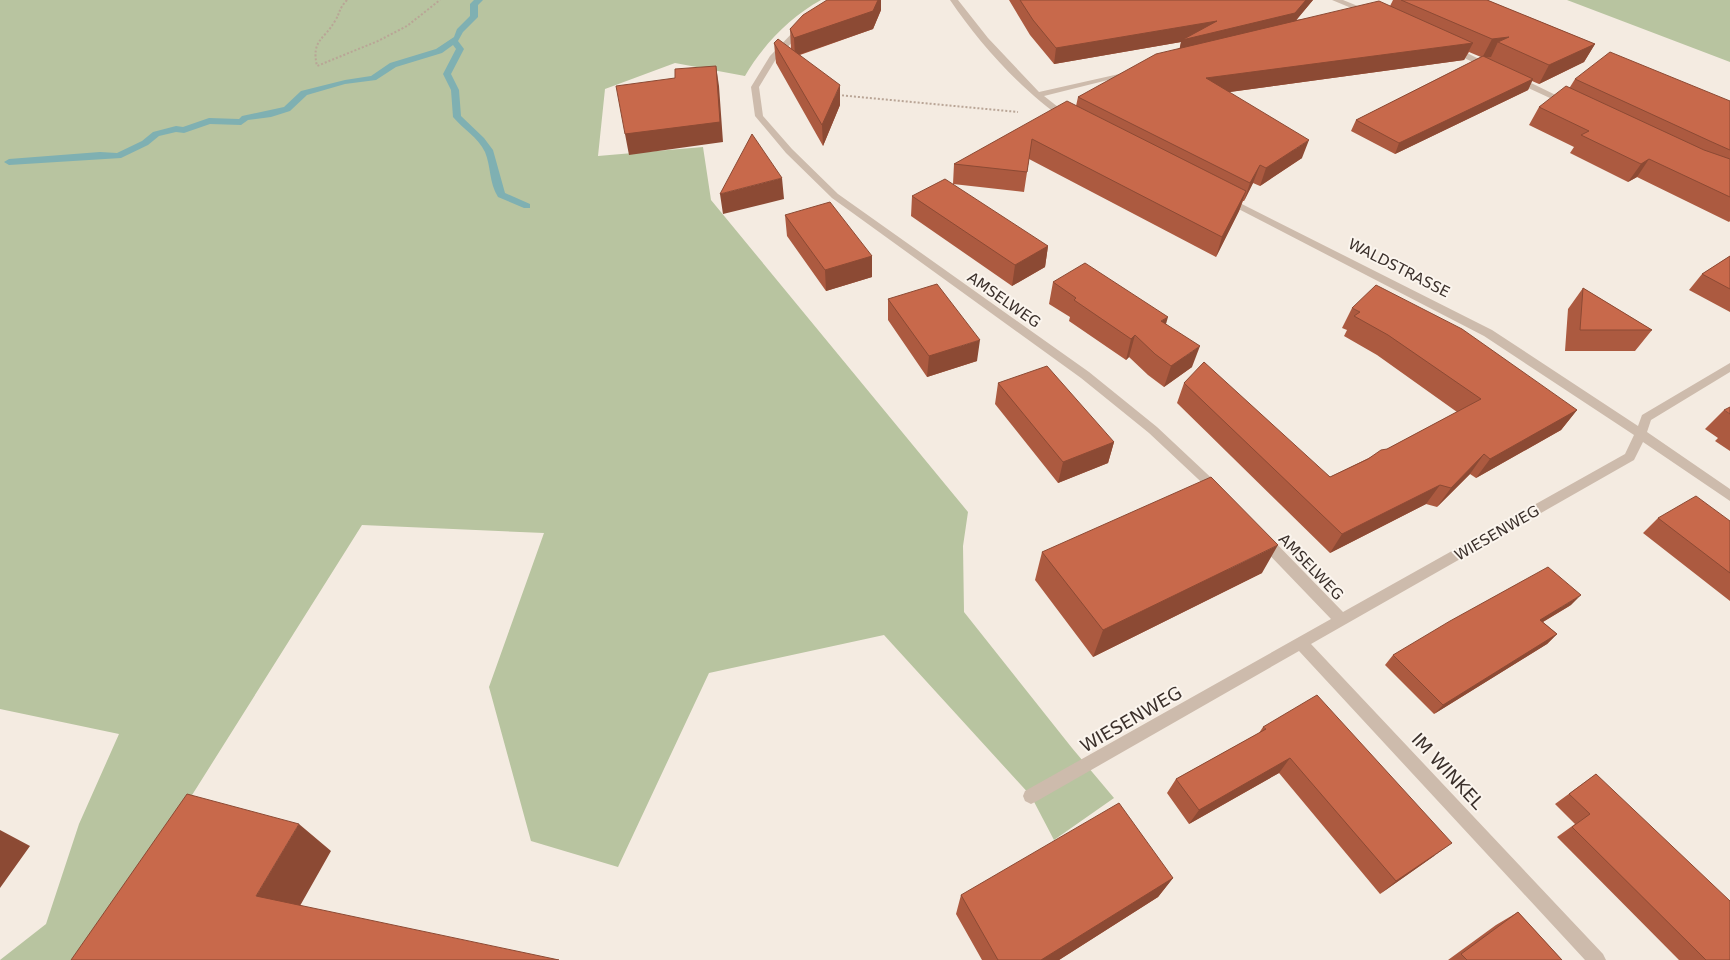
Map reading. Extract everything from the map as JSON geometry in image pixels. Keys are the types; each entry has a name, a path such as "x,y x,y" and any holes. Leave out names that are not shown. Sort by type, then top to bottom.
{"street":[{"path":"954,0 964,17 1038,95 1056,111 1075,121"},
{"path":"1336,0 1374,14 1352,18"},
{"name":"AMSELWEG","path":"807,25 773,58 755,87 759,116 789,151 834,196 1085,376 1146,424 1227,501"},
{"path":"1444,45 1496,69"},
{"path":"1038,95 1141,70"},
{"path":"1504,73 1574,106"},
{"name":"WALDSTRASSE","path":"1215,193 1488,333 1641,434 1730,496"},
{"name":"WIESENWEG","path":"1342,621 1630,457 1646,418 1730,367"},
{"name":"AMSELWEG","path":"1254,530 1342,621"},
{"path":"1301,643 1342,621"},
{"name":"WIESENWEG","path":"1031,796 1301,643"},
{"name":"IM WINKEL","path":"1301,643 1597,960"}],"path":[{"path":"347,0 339,9 336,20 316,45 314,53 316,66 378,41 407,26 440,0"},
{"path":"834,94 1018,112 1056,111"}],"green space":[{"path":"0,0 821,0 798,15 768,43 745,76 675,63 605,89 598,156 703,147 711,200 968,512 963,546 964,612 1114,798 1054,840 1031,796 884,635 709,673 618,867 531,841 489,687 544,533 362,525 182,811 74,960 0,960 46,924 79,824 119,734 0,709"},
{"path":"1567,0 1730,0 1730,62"}],"building":[{"path":"827,0 878,0 873,11 794,38 790,29 803,15"},
{"path":"1020,0 1306,0 1295,13 1182,40 1217,21 1056,48 1033,20"},
{"path":"1401,0 1487,0 1595,44 1549,65 1498,42 1509,37 1492,39"},
{"path":"1379,1 1473,43 1206,78 1309,140 1266,168 1260,165 1250,183 1078,97 1156,54"},
{"path":"778,39 840,85 822,125 774,43"},
{"path":"1610,52 1730,101 1730,150 1575,79"},
{"path":"1483,56 1533,79 1399,143 1356,120"},
{"path":"716,66 720,122 625,134 616,86 675,78 675,69"},
{"path":"1566,86 1704,150 1730,159 1730,197 1649,159 1641,164 1581,135 1589,131 1539,107"},
{"path":"1067,101 1246,191 1222,237 1032,139 1027,172 954,164"},
{"path":"752,134 782,178 720,194"},
{"path":"945,179 1048,246 1015,265 912,196"},
{"path":"830,202 872,256 825,270 785,215"},
{"path":"1730,256 1730,289 1702,274"},
{"path":"1085,263 1168,317 1161,321 1200,346 1171,366 1135,335 1131,339 1074,300 1076,298 1053,282"},
{"path":"937,284 980,340 929,356 888,299"},
{"path":"1376,285 1462,329 1577,410 1490,459 1484,454 1451,488 1440,485 1342,534 1184,383 1204,362 1330,477 1481,399 1388,335 1354,316 1360,312 1352,308"},
{"path":"1583,288 1652,330 1580,330"},
{"path":"1047,366 1114,442 1063,462 998,383"},
{"path":"1730,407 1730,414 1724,410"},
{"path":"1211,477 1278,545 1103,630 1042,552"},
{"path":"1696,496 1730,521 1730,573 1658,518"},
{"path":"1548,567 1581,595 1540,620 1557,634 1443,705 1393,655 1450,621"},
{"path":"1317,695 1452,843 1396,881 1290,758 1199,810 1176,779 1266,729 1263,727"},
{"path":"1596,774 1730,901 1730,960 1706,960 1572,827 1590,814 1569,794"},
{"path":"187,794 299,824 256,896 559,960 71,960"},
{"path":"1119,803 1173,878 1041,960 998,960 961,895"},
{"path":"1518,912 1562,960 1467,960 1461,954"}],"waterway":[{"path":"9,162 100,155 118,156 145,143 156,134 176,129 184,130 209,121 241,122 245,118 271,114 287,109 304,93 345,82 373,78 393,65 439,51 457,38 460,31 474,17 474,4 479,0"},
{"path":"454,41 460,49 447,74 455,90 457,117 477,135 489,150 501,195 527,206"}]}
